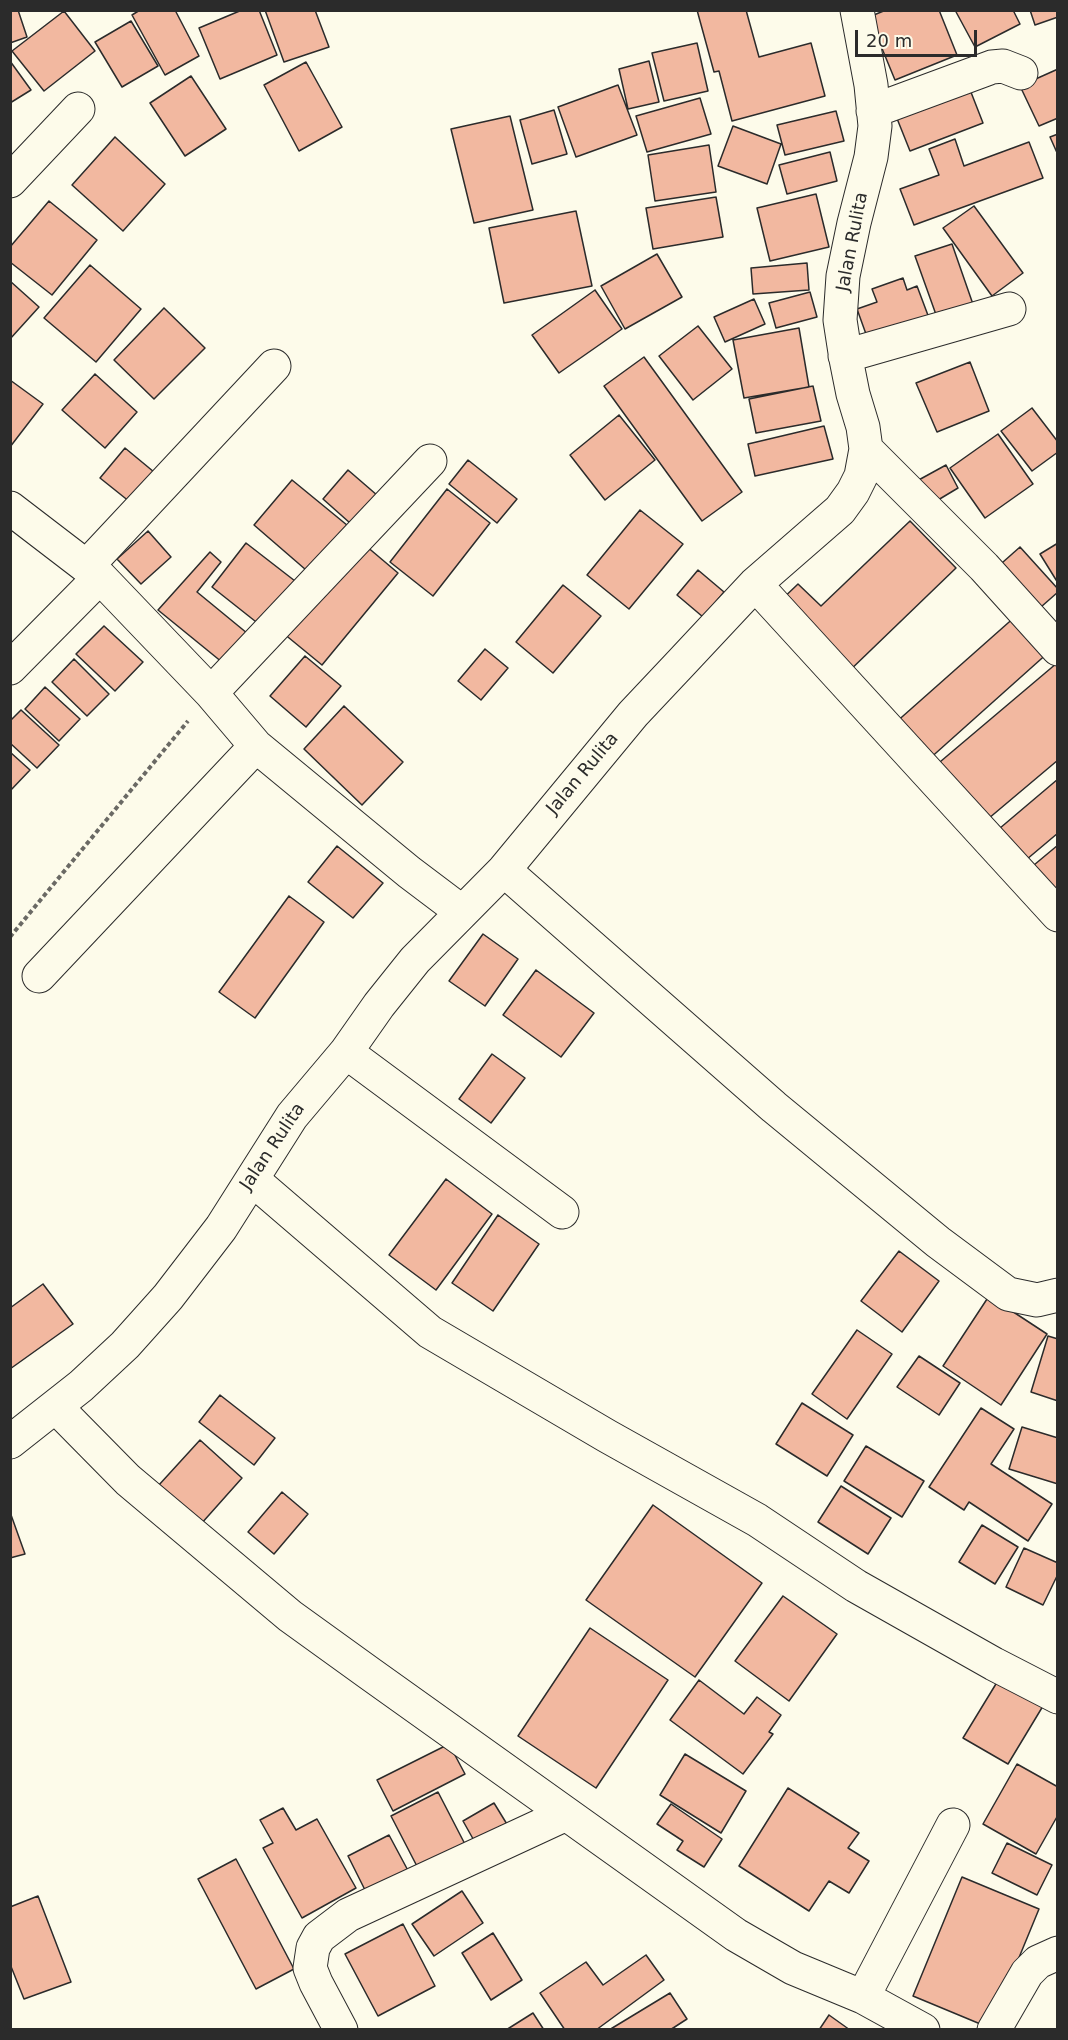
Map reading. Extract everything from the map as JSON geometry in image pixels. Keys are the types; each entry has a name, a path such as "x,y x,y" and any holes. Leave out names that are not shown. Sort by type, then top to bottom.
{"street":[{"name":"Jalan Rulita","path":"10,1442 56,1407 125,1345 168,1297 221,1228 292,1116 346,1052 379,1005 416,960 504,870 633,714 755,584 840,510 853,492 861,476 866,449 840,320 843,276 871,157 875,126 872,85 857,10"},
{"path":"873,111 992,67 1003,66 1021,73"},
{"path":"10,181 78,109"},
{"path":"846,356 1010,309"},
{"path":"10,668 274,366"},
{"path":"866,449 984,567 1058,649"},
{"path":"211,693 430,462"},
{"path":"10,508 94,572 211,693 256,746 409,872 462,912"},
{"path":"755,584 1058,915"},
{"path":"39,976 256,746"},
{"path":"504,870 774,1107 938,1242 1008,1294 1037,1300 1058,1295"},
{"path":"346,1052 562,1212"},
{"path":"253,1180 430,1332 617,1442 758,1520 865,1591 985,1659 1058,1697"},
{"path":"56,1407 128,1480 290,1616 736,1935 793,1968 862,1997 923,2030"},
{"path":"341,2030 310,1968 313,1948 319,1937 348,1915 566,1814"},
{"path":"862,1997 953,1824"},
{"path":"994,2030 1027,1973 1038,1962 1058,1953"}],"path":[{"path":"10,937 211,693"}],"building":[{"path":"10,10 18,10 27,37 10,43"},
{"path":"140,10 175,10 199,56 165,75 132,15"},
{"path":"242,10 259,10 277,55 220,79 199,28"},
{"path":"265,10 315,10 329,47 284,62"},
{"path":"697,10 746,10 759,57 811,43 825,96 732,121 719,71 714,72"},
{"path":"886,10 939,10 957,55 895,80 869,17"},
{"path":"955,10 1013,10 1020,24 975,47"},
{"path":"1030,10 1058,10 1058,17 1035,25"},
{"path":"64,11 95,51 44,91 12,51"},
{"path":"131,21 158,66 122,87 95,42"},
{"path":"697,43 708,91 664,101 652,53"},
{"path":"10,61 31,90 10,103"},
{"path":"649,61 659,102 628,109 619,69"},
{"path":"306,62 342,127 299,151 264,85"},
{"path":"1058,69 1058,118 1039,126 1020,86"},
{"path":"191,76 226,129 185,156 150,103"},
{"path":"967,82 983,123 910,151 894,111"},
{"path":"618,85 637,135 576,157 558,107"},
{"path":"700,98 711,134 647,152 636,116"},
{"path":"554,110 567,154 532,164 520,120"},
{"path":"836,111 844,141 785,155 777,125"},
{"path":"510,116 533,210 474,223 451,129"},
{"path":"733,126 781,144 767,184 718,166"},
{"path":"1058,134 1058,155 1050,137"},
{"path":"115,137 165,184 123,231 72,185"},
{"path":"955,139 964,166 1029,142 1043,178 914,225 900,189 939,175 929,149"},
{"path":"709,145 716,192 655,201 648,155"},
{"path":"830,152 837,181 787,194 779,165"},
{"path":"816,194 829,247 770,261 757,208"},
{"path":"716,197 723,237 653,249 646,208"},
{"path":"49,201 97,240 52,295 10,262 10,247"},
{"path":"974,206 1023,273 992,296 943,228"},
{"path":"576,211 592,286 504,303 489,228"},
{"path":"952,244 975,310 939,323 915,256"},
{"path":"657,254 682,297 625,329 601,286"},
{"path":"807,263 809,290 753,294 751,268"},
{"path":"90,265 141,309 96,362 44,318"},
{"path":"903,278 907,290 917,286 932,326 871,348 857,309 877,302 872,289"},
{"path":"10,281 39,307 10,339"},
{"path":"595,290 622,329 559,373 532,335"},
{"path":"810,292 817,317 776,328 769,303"},
{"path":"754,299 765,324 725,342 714,317"},
{"path":"164,308 205,348 154,399 114,360"},
{"path":"698,326 732,369 693,400 659,356"},
{"path":"799,328 809,387 744,398 733,340"},
{"path":"644,357 742,492 702,521 604,386"},
{"path":"970,362 989,411 937,432 916,383"},
{"path":"95,374 137,412 105,448 62,410"},
{"path":"10,380 43,404 10,447"},
{"path":"813,386 821,421 756,433 749,399"},
{"path":"1032,408 1058,442 1058,452 1032,471 1001,431"},
{"path":"619,415 655,460 605,500 570,455"},
{"path":"824,426 833,459 755,476 748,444"},
{"path":"998,434 1033,484 985,518 950,468"},
{"path":"125,448 154,472 130,502 100,478"},
{"path":"468,460 517,499 497,523 449,484"},
{"path":"946,465 958,488 928,506 915,482"},
{"path":"348,470 385,502 359,531 323,499"},
{"path":"292,480 353,530 313,576 254,525"},
{"path":"447,489 490,523 433,596 390,562"},
{"path":"640,510 683,544 629,609 587,575"},
{"path":"910,521 956,568 844,676 776,605 798,584 821,606"},
{"path":"148,531 171,557 141,584 117,559"},
{"path":"359,540 398,573 322,665 283,633"},
{"path":"246,543 295,581 260,625 212,587"},
{"path":"1058,543 1058,583 1040,554"},
{"path":"1020,547 1058,589 1058,592 1033,614 994,570"},
{"path":"210,552 221,562 197,592 253,638 228,667 158,610"},
{"path":"698,570 724,592 703,617 677,595"},
{"path":"563,585 601,616 553,673 516,642"},
{"path":"1017,615 1050,651 927,761 894,724"},
{"path":"104,626 143,662 115,691 76,654"},
{"path":"485,649 508,668 481,700 458,681"},
{"path":"305,656 341,686 306,727 270,696"},
{"path":"74,659 109,694 87,716 52,682"},
{"path":"1057,663 1058,760 982,824 934,767"},
{"path":"45,687 80,719 59,741 25,709"},
{"path":"344,706 403,762 362,805 304,749"},
{"path":"21,710 59,745 37,768 10,743 10,721"},
{"path":"10,752 30,770 10,791"},
{"path":"1058,779 1058,833 1020,865 993,834"},
{"path":"1058,845 1058,904 1028,870"},
{"path":"337,846 383,883 353,918 308,882"},
{"path":"289,896 324,922 255,1018 219,992"},
{"path":"483,934 518,959 485,1006 449,981"},
{"path":"536,970 594,1013 561,1057 503,1015"},
{"path":"492,1054 525,1078 491,1123 459,1099"},
{"path":"446,1179 492,1214 436,1290 389,1255"},
{"path":"498,1215 539,1244 493,1311 452,1283"},
{"path":"899,1251 939,1281 902,1332 861,1301"},
{"path":"43,1284 73,1324 10,1369 10,1308"},
{"path":"989,1296 1047,1334 1001,1405 943,1366"},
{"path":"857,1330 892,1354 847,1419 812,1394"},
{"path":"1048,1336 1058,1339 1058,1401 1031,1392"},
{"path":"919,1356 960,1383 939,1415 897,1387"},
{"path":"220,1395 275,1438 254,1465 199,1422"},
{"path":"802,1403 853,1435 827,1476 776,1444"},
{"path":"981,1408 1014,1429 991,1464 1052,1504 1028,1541 969,1502 964,1510 929,1487"},
{"path":"1022,1427 1058,1438 1058,1484 1009,1469"},
{"path":"200,1440 242,1478 201,1524 158,1486"},
{"path":"866,1446 924,1481 902,1517 844,1481"},
{"path":"841,1486 891,1518 868,1554 818,1522"},
{"path":"282,1492 308,1514 274,1554 248,1532"},
{"path":"653,1505 762,1583 695,1677 586,1600"},
{"path":"10,1512 25,1554 10,1558"},
{"path":"982,1525 1018,1547 995,1584 959,1562"},
{"path":"1024,1548 1058,1563 1058,1574 1043,1605 1006,1587"},
{"path":"783,1596 837,1634 789,1701 735,1661"},
{"path":"590,1628 668,1680 596,1788 518,1736"},
{"path":"1002,1674 1046,1701 1008,1764 963,1738"},
{"path":"699,1680 744,1714 757,1697 781,1715 769,1732 773,1734 743,1774 670,1720"},
{"path":"449,1744 465,1774 393,1811 377,1780"},
{"path":"685,1754 746,1791 721,1833 660,1795"},
{"path":"1017,1764 1058,1787 1058,1815 1036,1854 983,1824"},
{"path":"788,1788 859,1833 848,1848 869,1861 849,1893 829,1881 809,1911 739,1866"},
{"path":"438,1792 468,1850 421,1874 391,1816"},
{"path":"494,1803 513,1834 481,1853 463,1821"},
{"path":"671,1804 722,1839 704,1867 677,1850 683,1841 657,1824"},
{"path":"283,1808 296,1830 317,1819 356,1888 302,1918 263,1848 273,1843 260,1820"},
{"path":"389,1835 412,1878 370,1900 348,1856"},
{"path":"1007,1843 1052,1865 1037,1895 992,1873"},
{"path":"236,1859 294,1969 256,1989 198,1879"},
{"path":"962,1877 1039,1909 990,2028 913,1996"},
{"path":"462,1891 483,1923 434,1956 412,1924"},
{"path":"38,1896 71,1982 24,1999 10,1964 10,1907"},
{"path":"403,1924 435,1986 378,2016 345,1954"},
{"path":"493,1933 522,1980 491,2000 462,1953"},
{"path":"646,1955 664,1980 596,2030 565,2030 540,1993 586,1962 603,1985"},
{"path":"670,1993 687,2019 670,2030 609,2030"},
{"path":"533,2013 544,2030 506,2030"},
{"path":"829,2015 850,2030 819,2030"}]}
